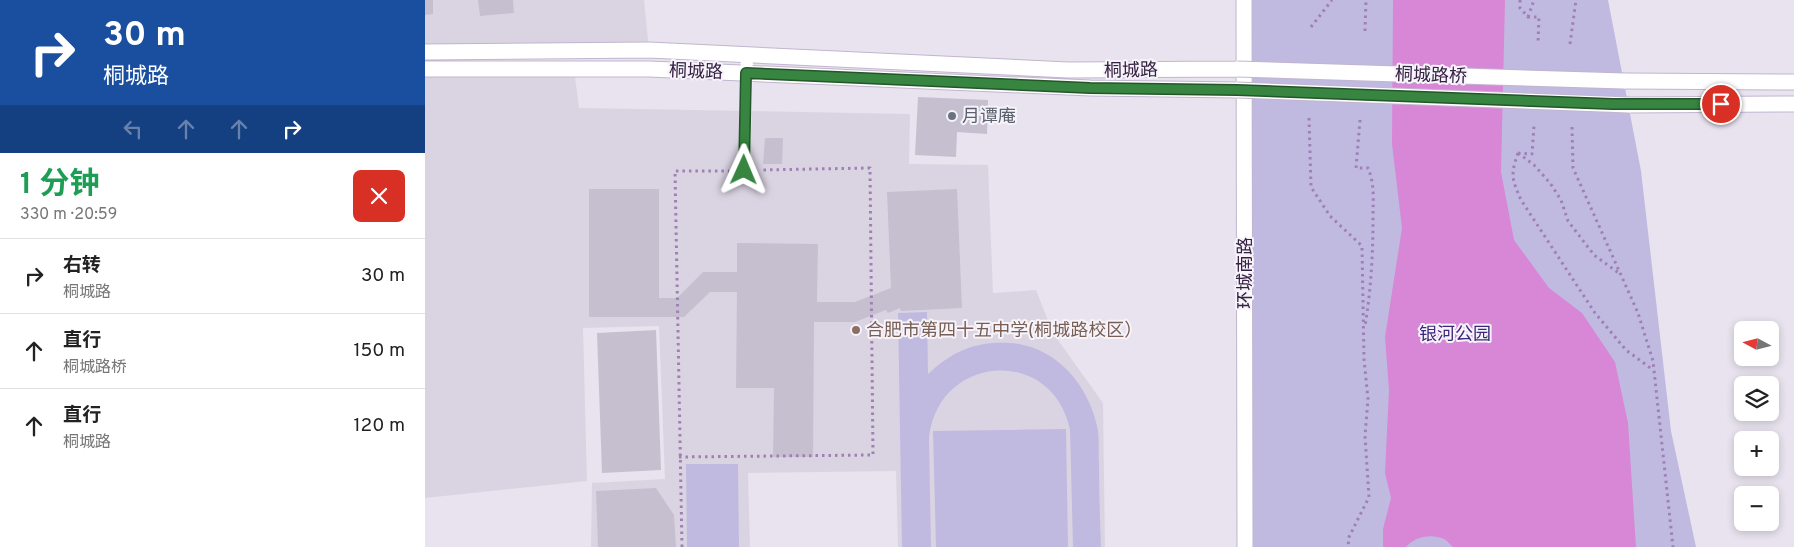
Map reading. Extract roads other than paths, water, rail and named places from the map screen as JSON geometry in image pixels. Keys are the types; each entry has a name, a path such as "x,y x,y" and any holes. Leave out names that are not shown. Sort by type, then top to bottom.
{"street":[{"name":"环城南路","path":"1245,0 1245,547"},
{"name":"桐城路","path":"425,52 649,50 1068,70 1237,69"},
{"name":"桐城路","path":"425,70 649,69 1090,88 1237,90"},
{"name":"桐城路桥","path":"1237,69 1624,81 1794,82"},
{"name":"桐城路桥","path":"1237,90 1629,105 1794,104"}],"lane":[{"path":"744,170 747,55"}],"place":[{"name":"月谭庵","path":"952,116"},
{"name":"合肥市第四十五中学(桐城路校区）","path":"856,330"}],"park label":[{"name":"银河公园","path":"1455,334"}]}
